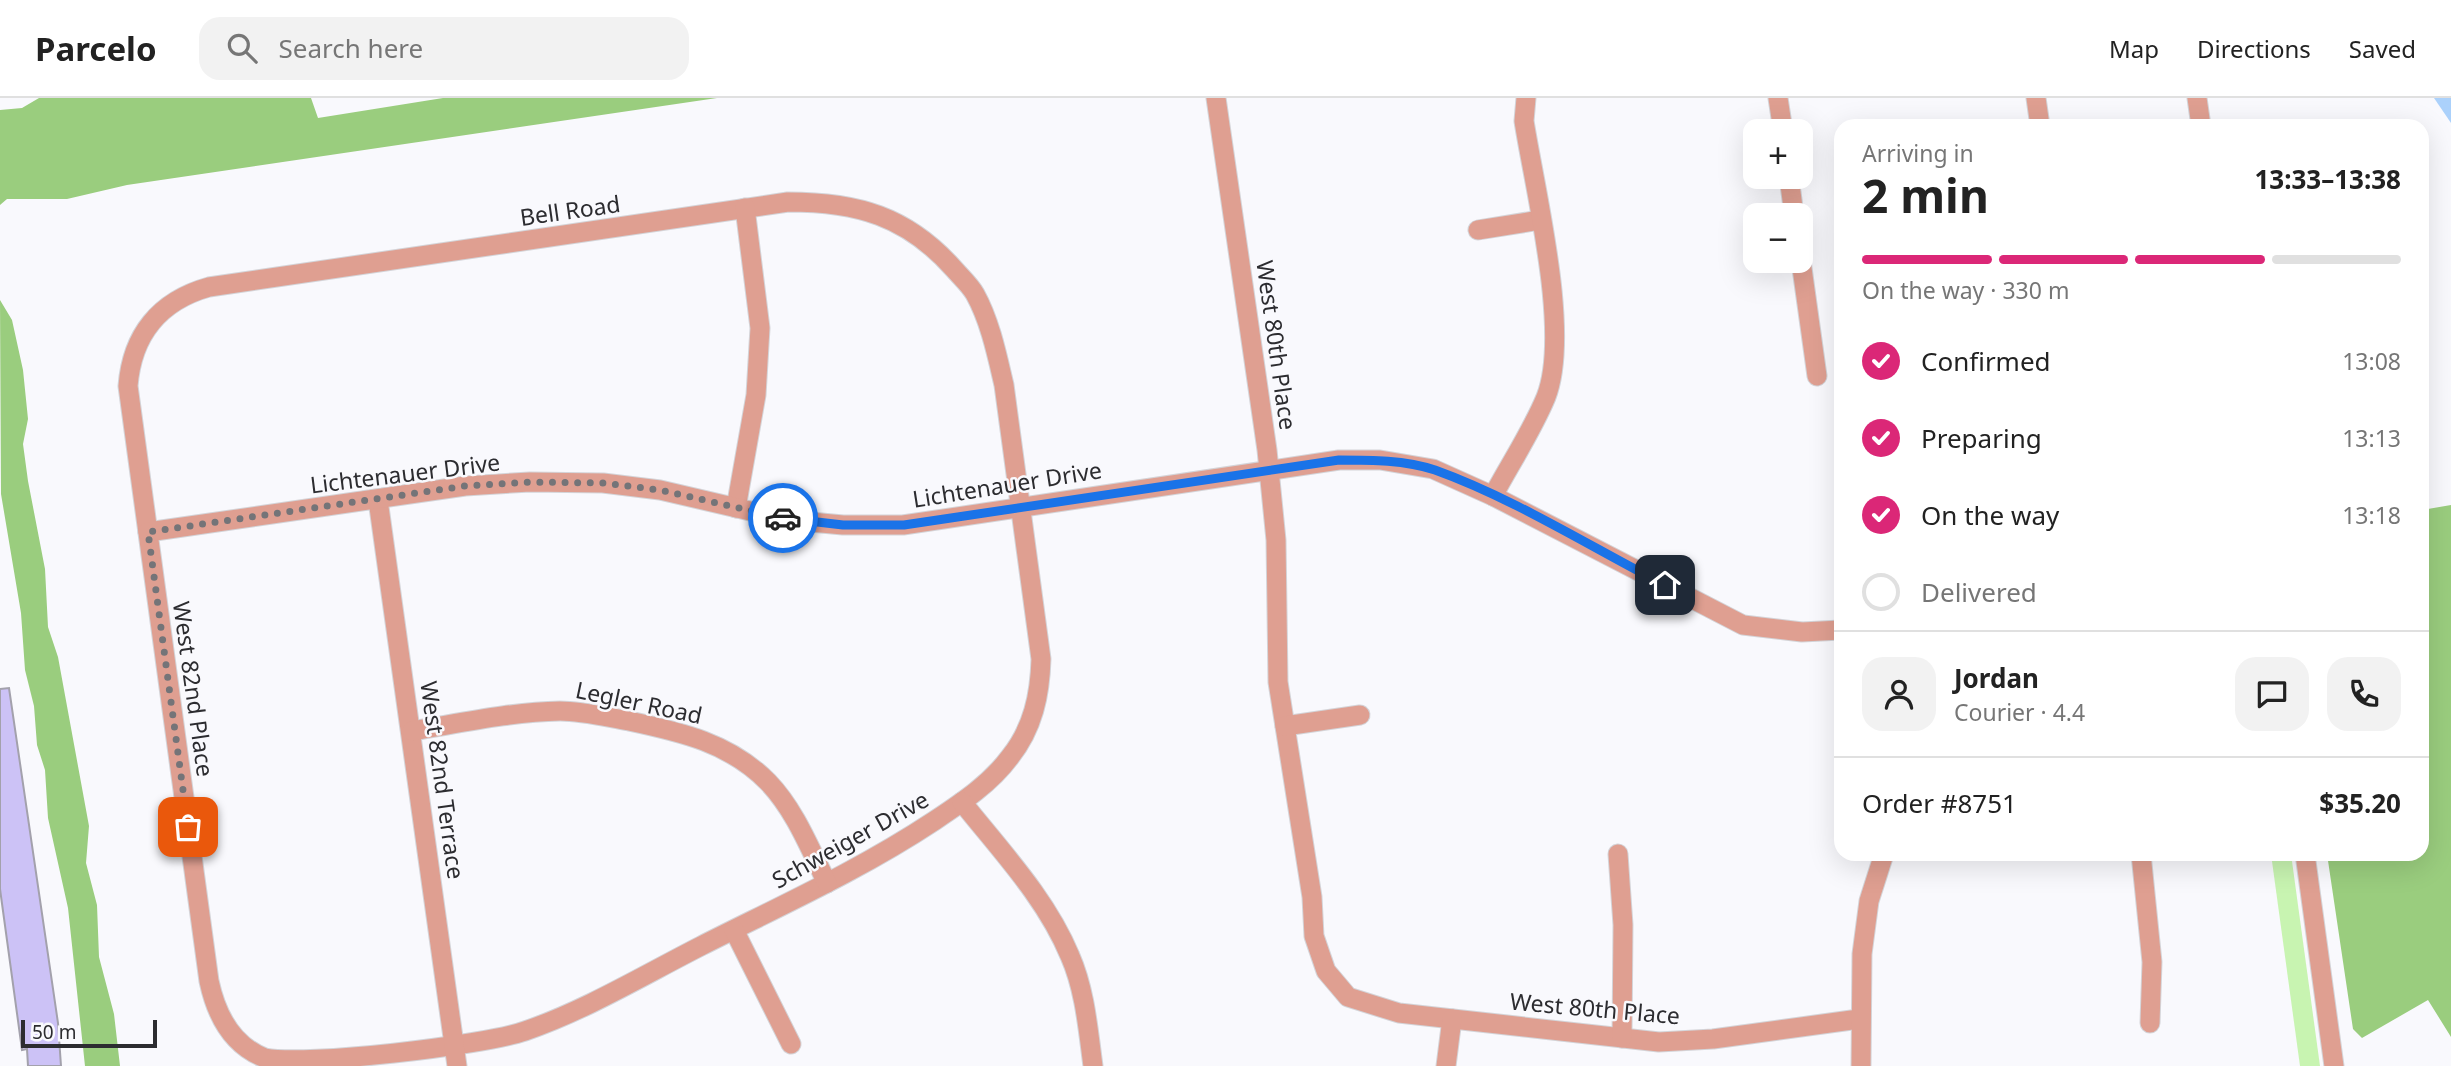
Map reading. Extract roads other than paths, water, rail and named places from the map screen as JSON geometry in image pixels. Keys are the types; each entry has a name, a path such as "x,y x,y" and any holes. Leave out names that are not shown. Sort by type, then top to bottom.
{"street":[{"name":"West 80th Place","path":"1216,98 1269,470 1276,540 1278,682 1312,897 1314,936 1326,971 1348,997 1399,1013 1659,1042 1713,1039 1859,1019"},
{"path":"1493,496 1546,395 1553,360 1556,323 1524,121 1526,98"},
{"path":"1778,98 1781,119"},
{"path":"2036,98 2039,119"},
{"path":"2197,98 2200,119"},
{"name":"Bell Road","path":"148,532 132,417 130,364 146,327 163,309 183,296 209,287 788,202 831,202 866,209 914,232 940,253 974,293 995,347 1004,385 1020,506"},
{"path":"736,508 756,396 760,328 745,208"},
{"path":"1478,230 1540,220"},
{"path":"1803,273 1817,376"},
{"name":"Lichtenauer Drive","path":"148,532 476,486 530,482 603,483 660,490 789,520 843,525 904,525 1339,460 1380,460 1433,470 1493,496 1743,625 1802,632 1834,630"},
{"name":"West 82nd Terrace","path":"378,500 457,1066"},
{"name":"Schweiger Drive","path":"454,1045 541,1025 827,883 894,848 962,802 1010,758 1022,741 1037,702 1041,659 1020,506"},
{"name":"West 82nd Place","path":"148,532 209,981 221,1019 240,1043 254,1053 266,1059 305,1065 454,1045"},
{"name":"Legler Road","path":"412,731 536,712 572,711 689,734 725,749 769,783 796,822 827,883"},
{"path":"1285,726 1360,715"},
{"path":"962,802 1037,897 1061,937 1080,984 1093,1066"},
{"path":"1618,854 1623,925 1622,1038"},
{"path":"1861,1066 1859,1019 1862,954 1869,901 1882,861"},
{"path":"2142,861 2152,962 2150,1023"},
{"path":"2306,861 2334,1066"},
{"path":"734,930 791,1044"},
{"path":"1447,1066 1452,1019"}],"water":[{"path":"2434,98 2451,98 2451,123"}]}
